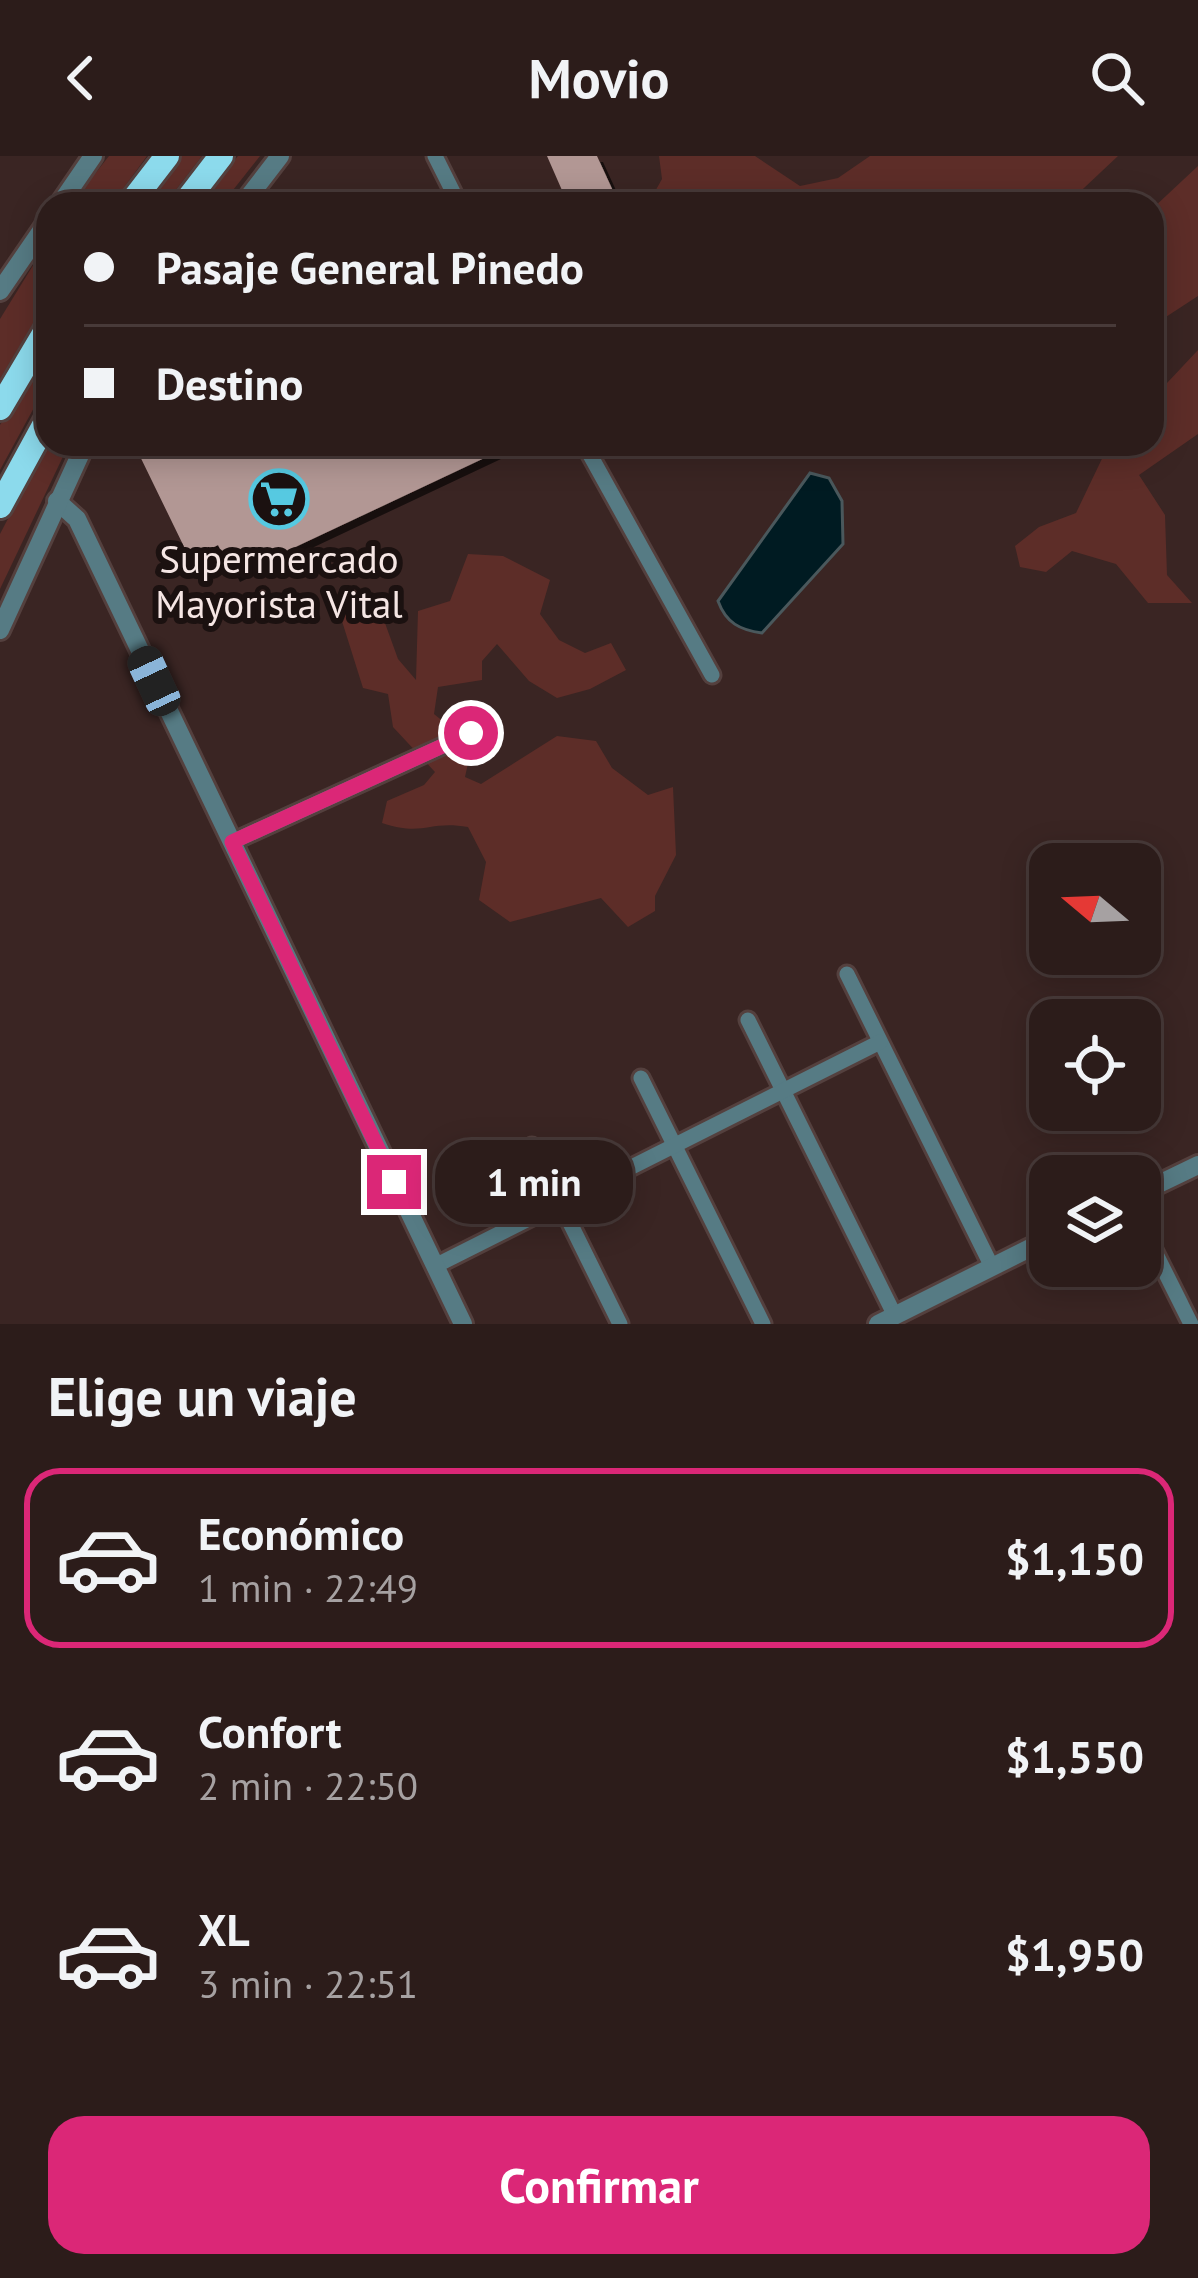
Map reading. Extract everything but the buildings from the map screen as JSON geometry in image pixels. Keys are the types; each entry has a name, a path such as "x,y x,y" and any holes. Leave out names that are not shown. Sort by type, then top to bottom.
{"highway":[{"path":"139,192 167,156"},
{"path":"193,192 221,156"},
{"path":"0,408 36,347"},
{"path":"0,506 36,440"}],"street":[{"path":"68,192 93,156"},
{"path":"252,192 280,156"},
{"path":"435,156 453,192"},
{"path":"0,291 36,238"},
{"path":"0,630 79,456"},
{"path":"591,456 712,675"},
{"path":"57,502 77,519 463,1324"},
{"path":"232,842 471,733"},
{"path":"847,974 992,1267"},
{"path":"748,1020 887,1320 1029,1248"},
{"path":"435,1266 880,1042"},
{"path":"640,1078 763,1324"},
{"path":"532,1146 620,1324"},
{"path":"1161,1183 1198,1165"},
{"path":"1161,1264 1191,1324"}],"shaded area":[{"path":"109,156 147,156 121,192 80,192"},
{"path":"175,156 202,156 174,192 147,192"},
{"path":"238,156 260,156 232,192 209,192"},
{"path":"659,156 755,156 800,186 838,178 870,156 1118,156 1080,192 655,192 662,179"},
{"path":"1198,166 1198,296 1164,318 1164,198"},
{"path":"36,260 36,318 0,379 0,319"},
{"path":"1198,350 1198,434 1139,475 1165,515 1167,575 1192,603 1148,603 1116,564 1072,551 1046,572 1020,567 1015,546 1039,527 1076,513 1103,456 1164,456 1164,386"},
{"path":"36,361 36,404 0,470 0,425"},
{"path":"41,456 63,456 0,589 0,534"},
{"path":"468,554 503,556 550,580 540,614 559,640 585,653 611,643 626,670 590,689 557,698 529,681 497,644 482,661 482,680 438,687 434,714 472,745 465,777 481,784 557,736 596,741 612,768 648,795 673,787 676,855 655,896 655,911 628,927 601,898 510,922 479,900 486,862 468,827 408,829 382,823 387,801 424,785 435,772 393,727 388,694 363,688 341,618 361,605 381,612 398,659 416,680 418,611 450,601"}],"water":[{"path":"810,473 829,478 842,501 843,544 762,633 741,627 725,615 718,601"}],"place":[{"name":"Supermercado Mayorista Vital","path":"279,499"}],"route":[{"path":"394,1182 232,842 471,733"}]}
